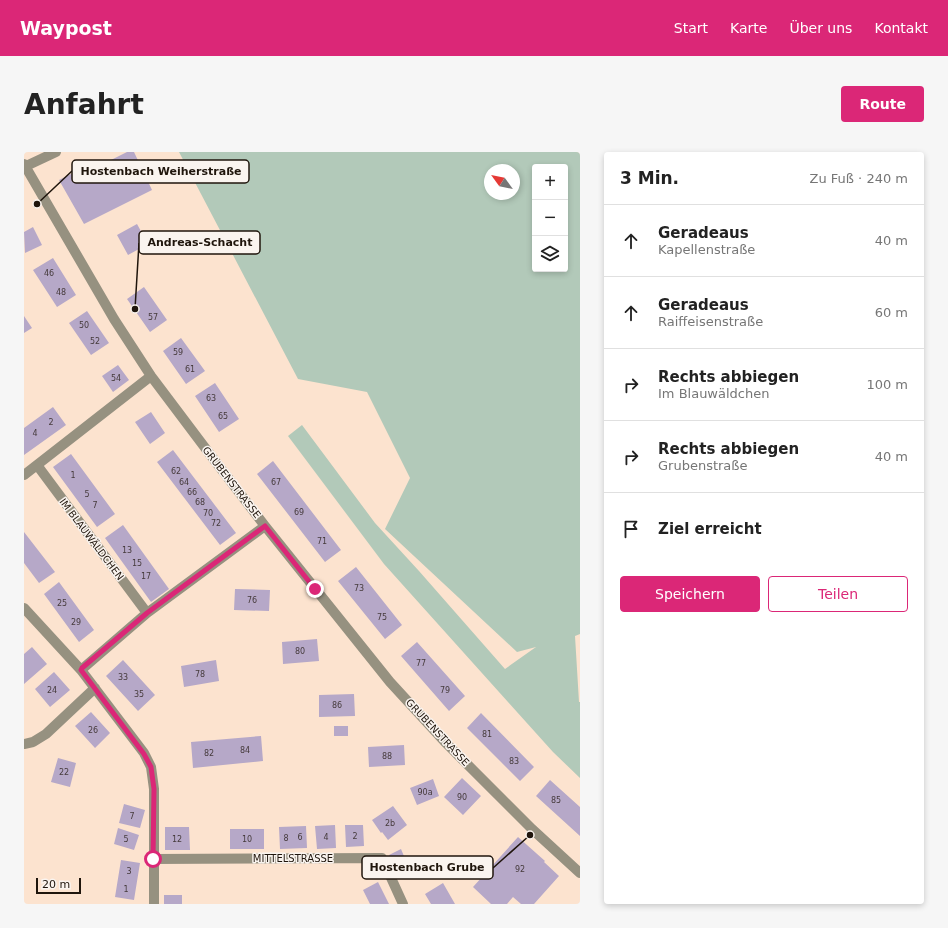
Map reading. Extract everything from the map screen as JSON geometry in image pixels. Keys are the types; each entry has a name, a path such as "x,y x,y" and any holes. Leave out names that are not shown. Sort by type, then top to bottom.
{"street":[{"path":"24,166 56,152"},
{"name":"GRUBENSTRASSE","path":"24,166 114,319 151,376 265,526 390,682 446,743 532,829 580,873"},
{"path":"24,475 151,376"},
{"name":"IM BLAUWÄLDCHEN","path":"37,465 147,613"},
{"path":"81,670 147,613 265,526"},
{"path":"24,608 96,688 144,754 151,767 154,789 154,904"},
{"path":"24,744 33,742 46,734 96,688"},
{"name":"MITTELSTRASSE","path":"153,859 382,858 403,904"}],"green space":[{"path":"179,152 580,152 580,634 575,636 580,702 580,778 553,752 384,564 288,436 302,425 375,523 505,669 536,647 517,652 385,529 410,478 367,392 298,379"}],"building":[{"path":"127,152 134,152 152,190 84,224 59,180 81,169 83,174"},
{"path":"137,224 148,244 128,255 117,235"},
{"path":"33,227 42,245 25,253 24,232"},
{"path":"53,258 76,295 57,307 33,270"},
{"path":"144,287 167,320 150,332 127,299"},
{"path":"87,311 109,343 91,355 69,323"},
{"path":"24,316 32,328 24,333"},
{"path":"181,338 205,371 186,384 163,351"},
{"path":"118,365 129,380 113,392 102,376"},
{"path":"215,383 239,419 219,432 195,396"},
{"path":"53,407 66,425 24,455 24,428"},
{"path":"151,412 165,433 150,444 135,422"},
{"path":"173,450 236,533 220,545 157,462"},
{"path":"71,454 115,514 97,527 53,467"},
{"path":"273,461 341,550 325,562 257,474"},
{"path":"123,525 169,589 151,602 105,538"},
{"path":"24,532 55,572 39,583 24,563"},
{"path":"356,567 402,625 385,639 338,581"},
{"path":"59,582 94,630 79,642 44,594"},
{"path":"235,589 270,590 269,611 234,610"},
{"path":"317,639 319,661 283,664 282,642"},
{"path":"417,642 465,696 449,711 401,656"},
{"path":"32,647 47,664 24,684 24,654"},
{"path":"123,660 155,695 138,711 106,676"},
{"path":"216,660 219,681 184,687 181,666"},
{"path":"54,672 70,690 50,707 35,689"},
{"path":"354,694 355,716 319,717 319,695"},
{"path":"91,712 110,733 95,748 75,726"},
{"path":"481,713 534,767 520,781 467,728"},
{"path":"334,726 348,726 348,736 334,736"},
{"path":"261,736 263,761 193,768 191,742"},
{"path":"404,745 405,765 369,767 368,747"},
{"path":"58,758 76,763 70,787 51,782"},
{"path":"462,778 481,796 463,815 444,797"},
{"path":"433,779 439,796 417,805 410,788"},
{"path":"550,780 580,807 580,836 536,796"},
{"path":"124,804 145,810 140,828 119,823"},
{"path":"393,806 407,825 388,840 372,820"},
{"path":"335,825 336,848 317,849 315,826"},
{"path":"345,825 363,825 364,846 346,847"},
{"path":"306,826 307,848 280,849 279,827"},
{"path":"165,827 189,827 190,850 165,850"},
{"path":"118,828 139,835 134,850 114,844"},
{"path":"230,829 264,829 264,849 230,849"},
{"path":"518,837 545,861 544,862 559,876 534,904 521,904 513,897 507,904 491,904 473,887"},
{"path":"401,849 406,861 395,867 389,855"},
{"path":"121,860 140,863 134,900 115,897"},
{"path":"378,882 389,904 370,904 363,890"},
{"path":"443,883 455,904 431,904 425,894"},
{"path":"164,895 182,895 182,904 164,904"}],"place":[{"name":"Hostenbach Weiherstraße","path":"37,204"},
{"name":"Andreas-Schacht","path":"135,309"},
{"name":"Hostenbach Grube","path":"530,835"}],"route":[{"path":"153,859 154,789 151,767 144,754 81,670 82,668 147,613 265,526 315,589"}]}
